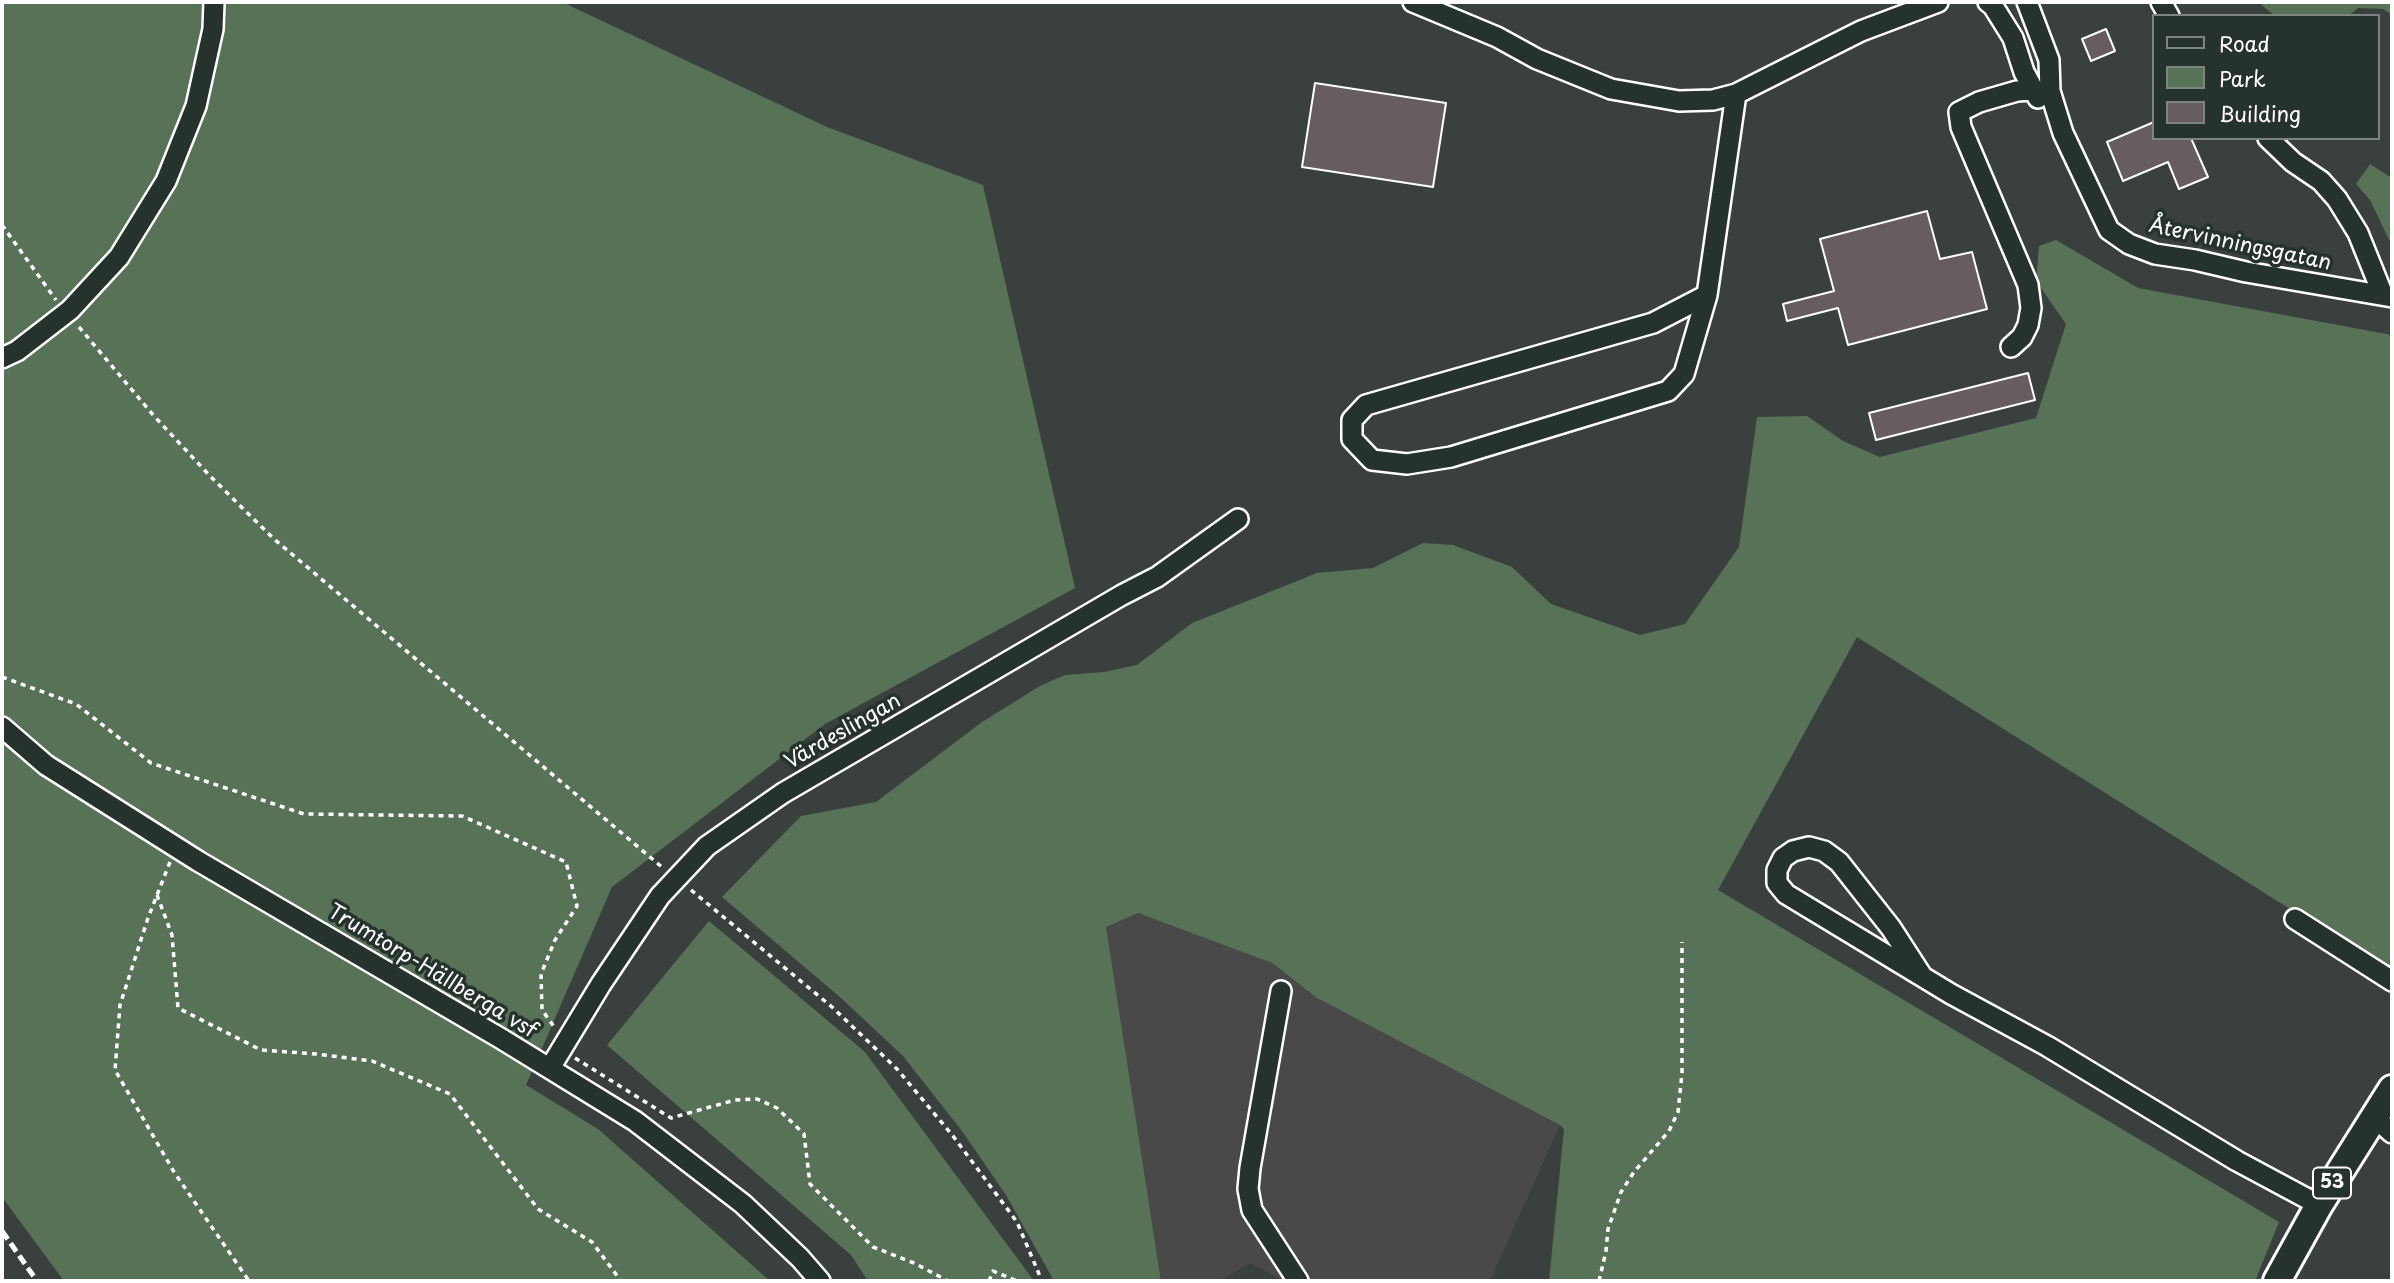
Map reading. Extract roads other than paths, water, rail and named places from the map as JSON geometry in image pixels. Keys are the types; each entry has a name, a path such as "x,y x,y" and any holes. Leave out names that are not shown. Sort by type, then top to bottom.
{"main road":[{"name":"53","path":"2277,1281 2319,1205 2383,1124 2392,1089"}],"street":[{"path":"2,358 17,351 68,312 119,257 166,181 197,106 213,29 214,2"},
{"path":"1413,2 1487,32 1537,59 1611,89 1679,101 1713,100 1736,94 1885,21 1938,2"},
{"name":"Återvinningsgatan","path":"1988,2 2013,38 2041,90 2109,230 2129,244 2155,254 2388,296"},
{"path":"2011,347 2022,337 2028,325 2031,308 2028,285 1961,127 1959,112 1979,102 2017,90 2041,90 2049,60 2027,2"},
{"path":"1707,295 1653,323 1366,405 1352,420 1352,439 1372,460 1407,464 1451,457 1668,391 1684,374 1707,295 1736,94"},
{"path":"2270,140 2293,162 2321,181 2337,199 2358,233 2388,296"},
{"name":"Värdeslingan","path":"550,1068 660,895 706,846 783,793 1157,577 1238,519"},
{"name":"Trumtorp-Hällberga vsf","path":"2,727 46,765 176,847 635,1121 743,1204 800,1258 820,1281"},
{"path":"1922,976 1891,928 1839,862 1824,851 1808,847 1793,851 1783,858 1777,870 1777,883 1786,894 1981,1012 2058,1053 2237,1161 2319,1205"},
{"path":"2295,919 2392,981"},
{"path":"1281,991 1248,1189 1252,1210 1298,1281"}],"railway":[{"path":"2,1231 37,1281"}]}
